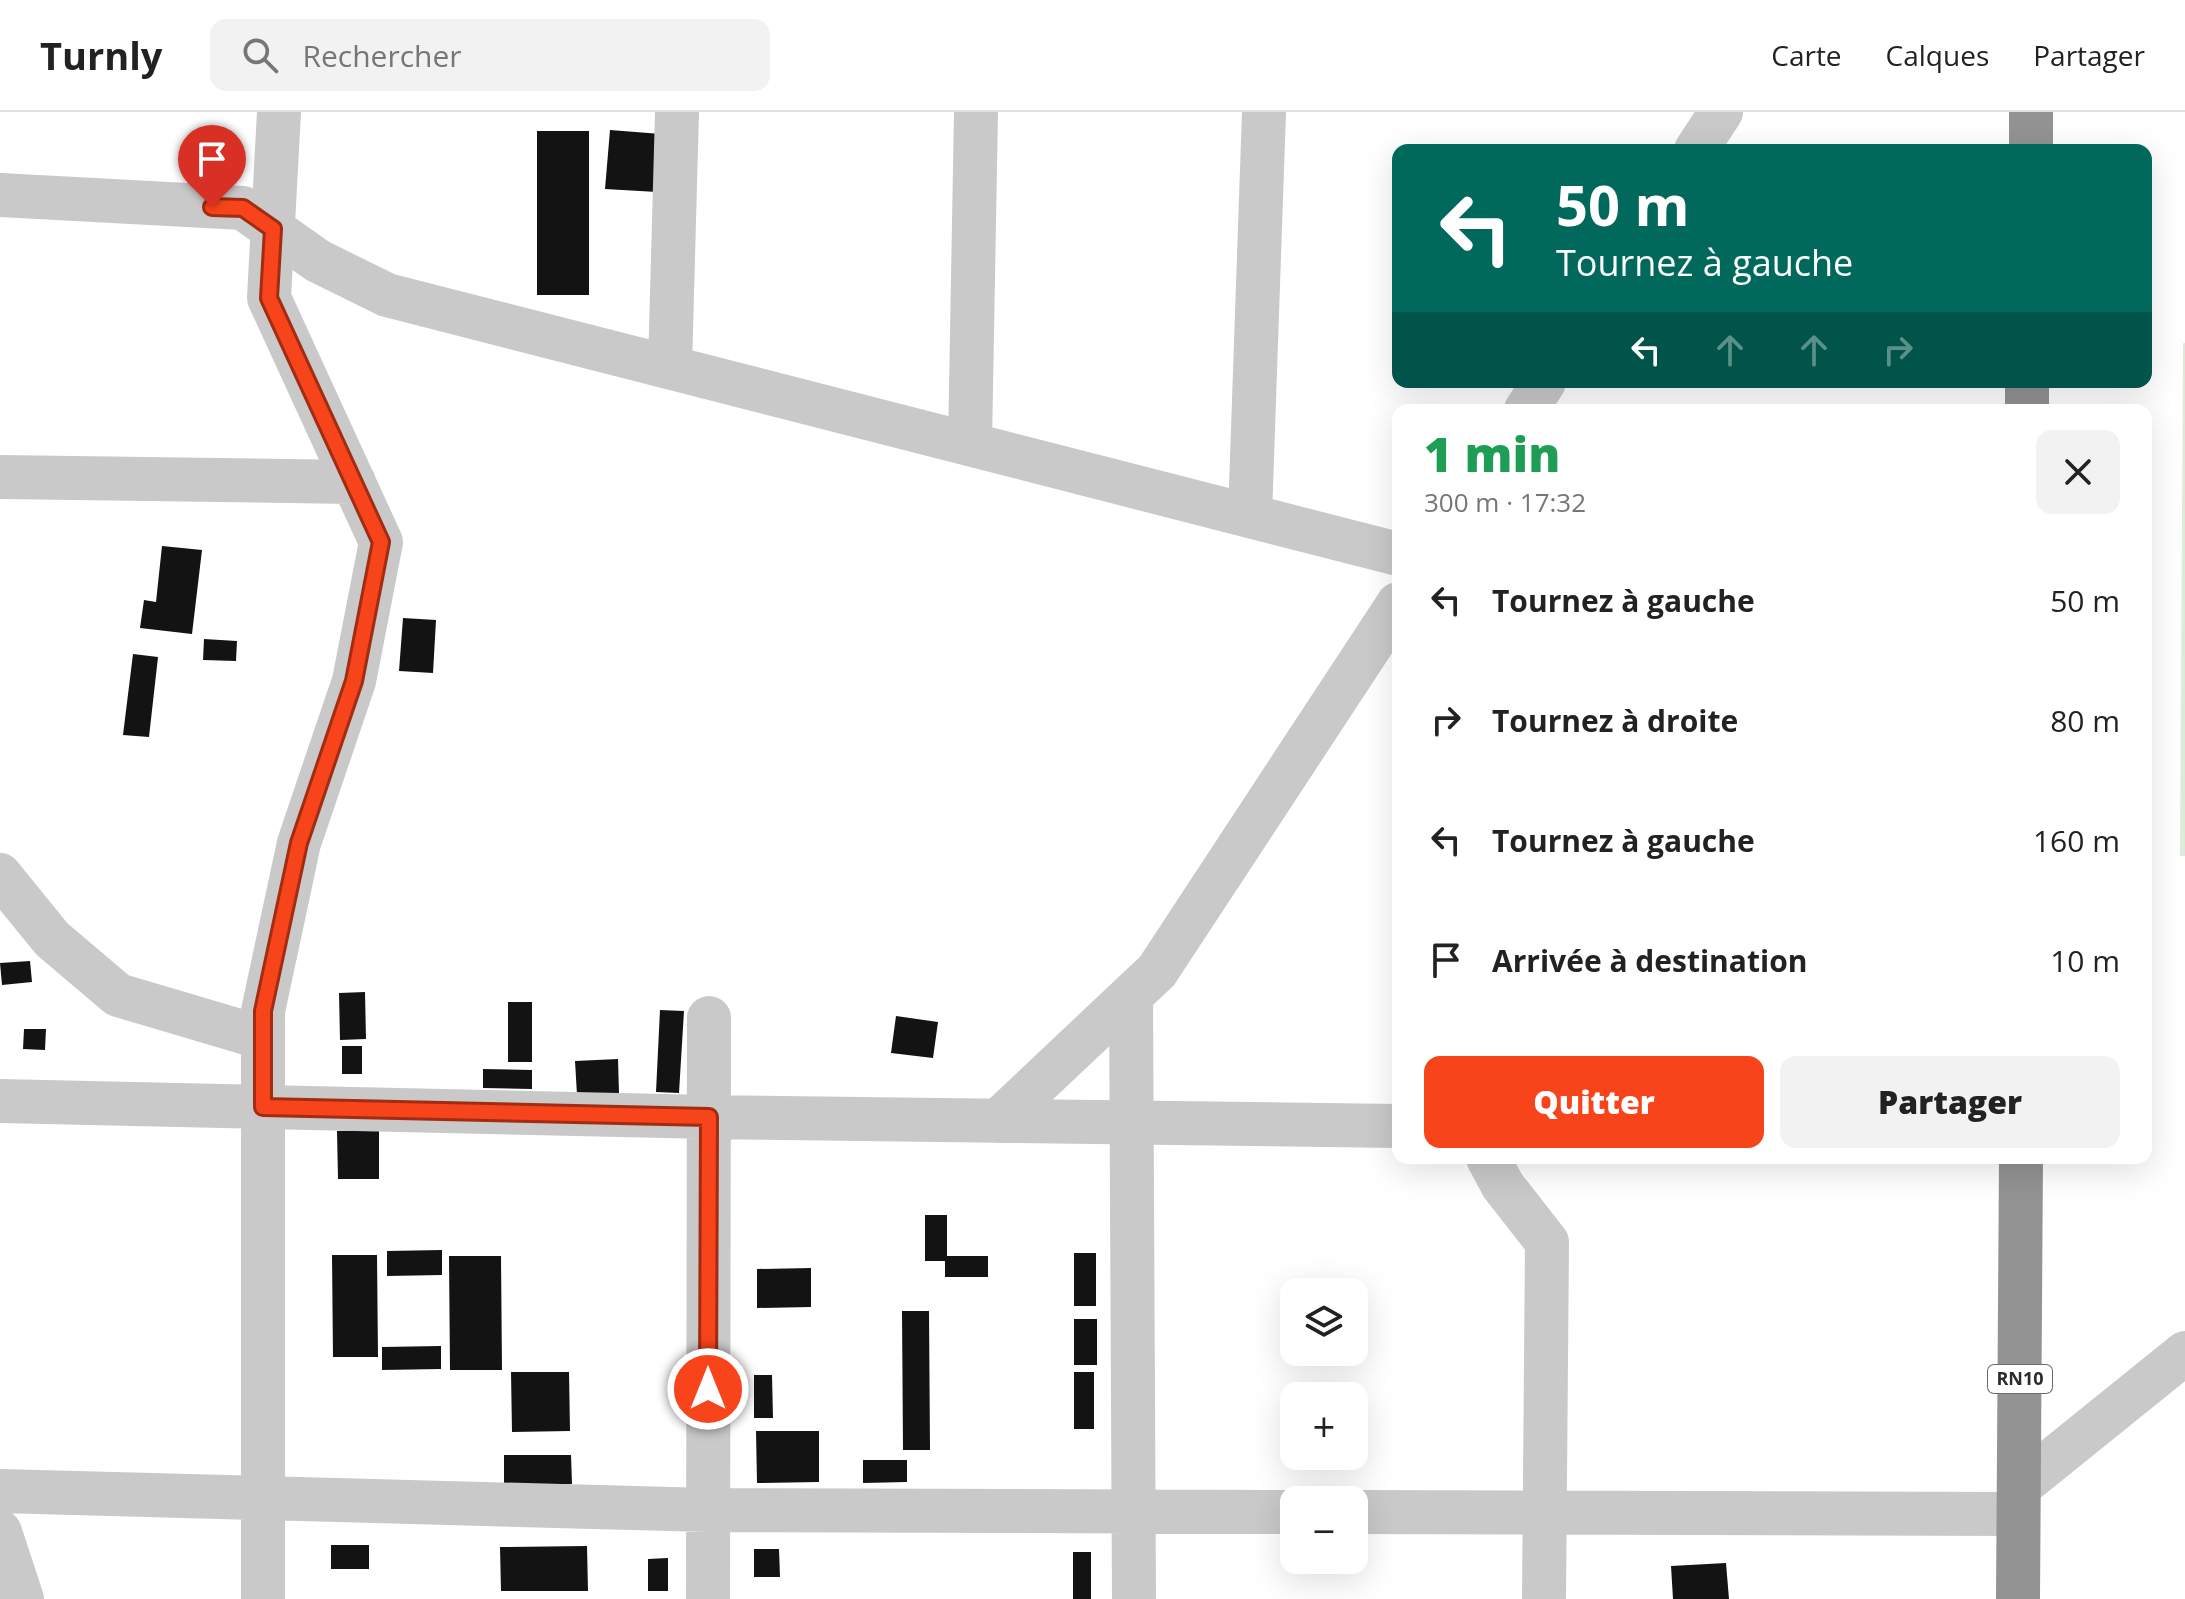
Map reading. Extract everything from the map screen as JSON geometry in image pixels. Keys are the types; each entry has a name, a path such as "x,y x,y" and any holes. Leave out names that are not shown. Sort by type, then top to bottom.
{"highway":[{"path":"2031,112 2031,144"},
{"name":"RN10","path":"2018,1599 2021,1164"}],"street":[{"path":"263,1599 263,1011 299,843 354,681 381,542 269,298 279,112"},
{"path":"670,367 677,112"},
{"path":"970,444 976,112"},
{"path":"1250,516 1264,112"},
{"path":"1700,144 1721,112"},
{"path":"0,195 243,208 318,261 387,295 1392,552"},
{"path":"0,477 354,482"},
{"path":"998,1121 1157,971 1392,613"},
{"path":"0,875 52,939 118,995 263,1038"},
{"path":"1131,996 1134,1599"},
{"path":"708,1599 709,1018"},
{"path":"0,1101 709,1117 1392,1126"},
{"path":"1491,1164 1503,1186 1547,1242 1544,1599"},
{"path":"1368,1512 1546,1512 2019,1501 2185,1353"},
{"path":"0,1491 708,1510 1280,1512"},
{"path":"0,1532 22,1599"}],"green space":[{"path":"2183,343 2185,856 2180,856"}],"building":[{"path":"610,130 661,134 657,192 605,189"},
{"path":"537,131 589,131 589,295 537,295"},
{"path":"162,546 202,550 192,634 140,628 144,600 156,602"},
{"path":"403,618 436,620 433,673 399,671"},
{"path":"204,639 237,641 236,661 203,660"},
{"path":"133,654 158,657 149,737 123,735"},
{"path":"30,961 32,982 2,985 0,963"},
{"path":"365,992 366,1039 340,1040 339,993"},
{"path":"508,1002 532,1002 532,1062 508,1062"},
{"path":"660,1010 684,1011 679,1093 656,1092"},
{"path":"896,1016 938,1022 933,1058 891,1053"},
{"path":"24,1029 46,1029 45,1050 23,1049"},
{"path":"342,1046 362,1046 362,1074 342,1074"},
{"path":"618,1059 619,1093 577,1095 575,1061"},
{"path":"483,1069 532,1070 532,1089 483,1088"},
{"path":"379,1130 379,1179 338,1179 337,1131"},
{"path":"925,1215 947,1215 947,1256 988,1256 988,1277 945,1277 945,1261 925,1261"},
{"path":"442,1250 442,1275 387,1276 387,1251"},
{"path":"1074,1253 1096,1253 1096,1306 1074,1306"},
{"path":"332,1255 377,1255 378,1357 333,1357"},
{"path":"449,1256 501,1256 502,1370 450,1370"},
{"path":"811,1268 811,1307 757,1308 757,1269"},
{"path":"902,1311 929,1311 930,1450 903,1450"},
{"path":"1074,1319 1097,1319 1097,1365 1074,1365"},
{"path":"441,1346 441,1369 382,1370 382,1347"},
{"path":"511,1372 569,1372 570,1431 512,1432"},
{"path":"1074,1372 1094,1372 1094,1429 1074,1429"},
{"path":"754,1375 772,1375 773,1418 754,1418"},
{"path":"756,1431 819,1431 819,1482 757,1483"},
{"path":"504,1455 571,1455 572,1484 504,1485"},
{"path":"863,1460 907,1460 907,1482 863,1483"},
{"path":"331,1545 369,1545 369,1569 331,1569"},
{"path":"587,1546 588,1591 501,1591 500,1547"},
{"path":"754,1549 779,1549 780,1577 754,1577"},
{"path":"1073,1552 1091,1552 1091,1599 1073,1599"},
{"path":"668,1558 668,1591 648,1591 648,1559"},
{"path":"1726,1563 1729,1599 1673,1599 1671,1566"}],"route":[{"path":"212,207 243,208 273,229 269,298 381,542 354,681 299,843 263,1011 263,1107 709,1117 708,1389"}]}
